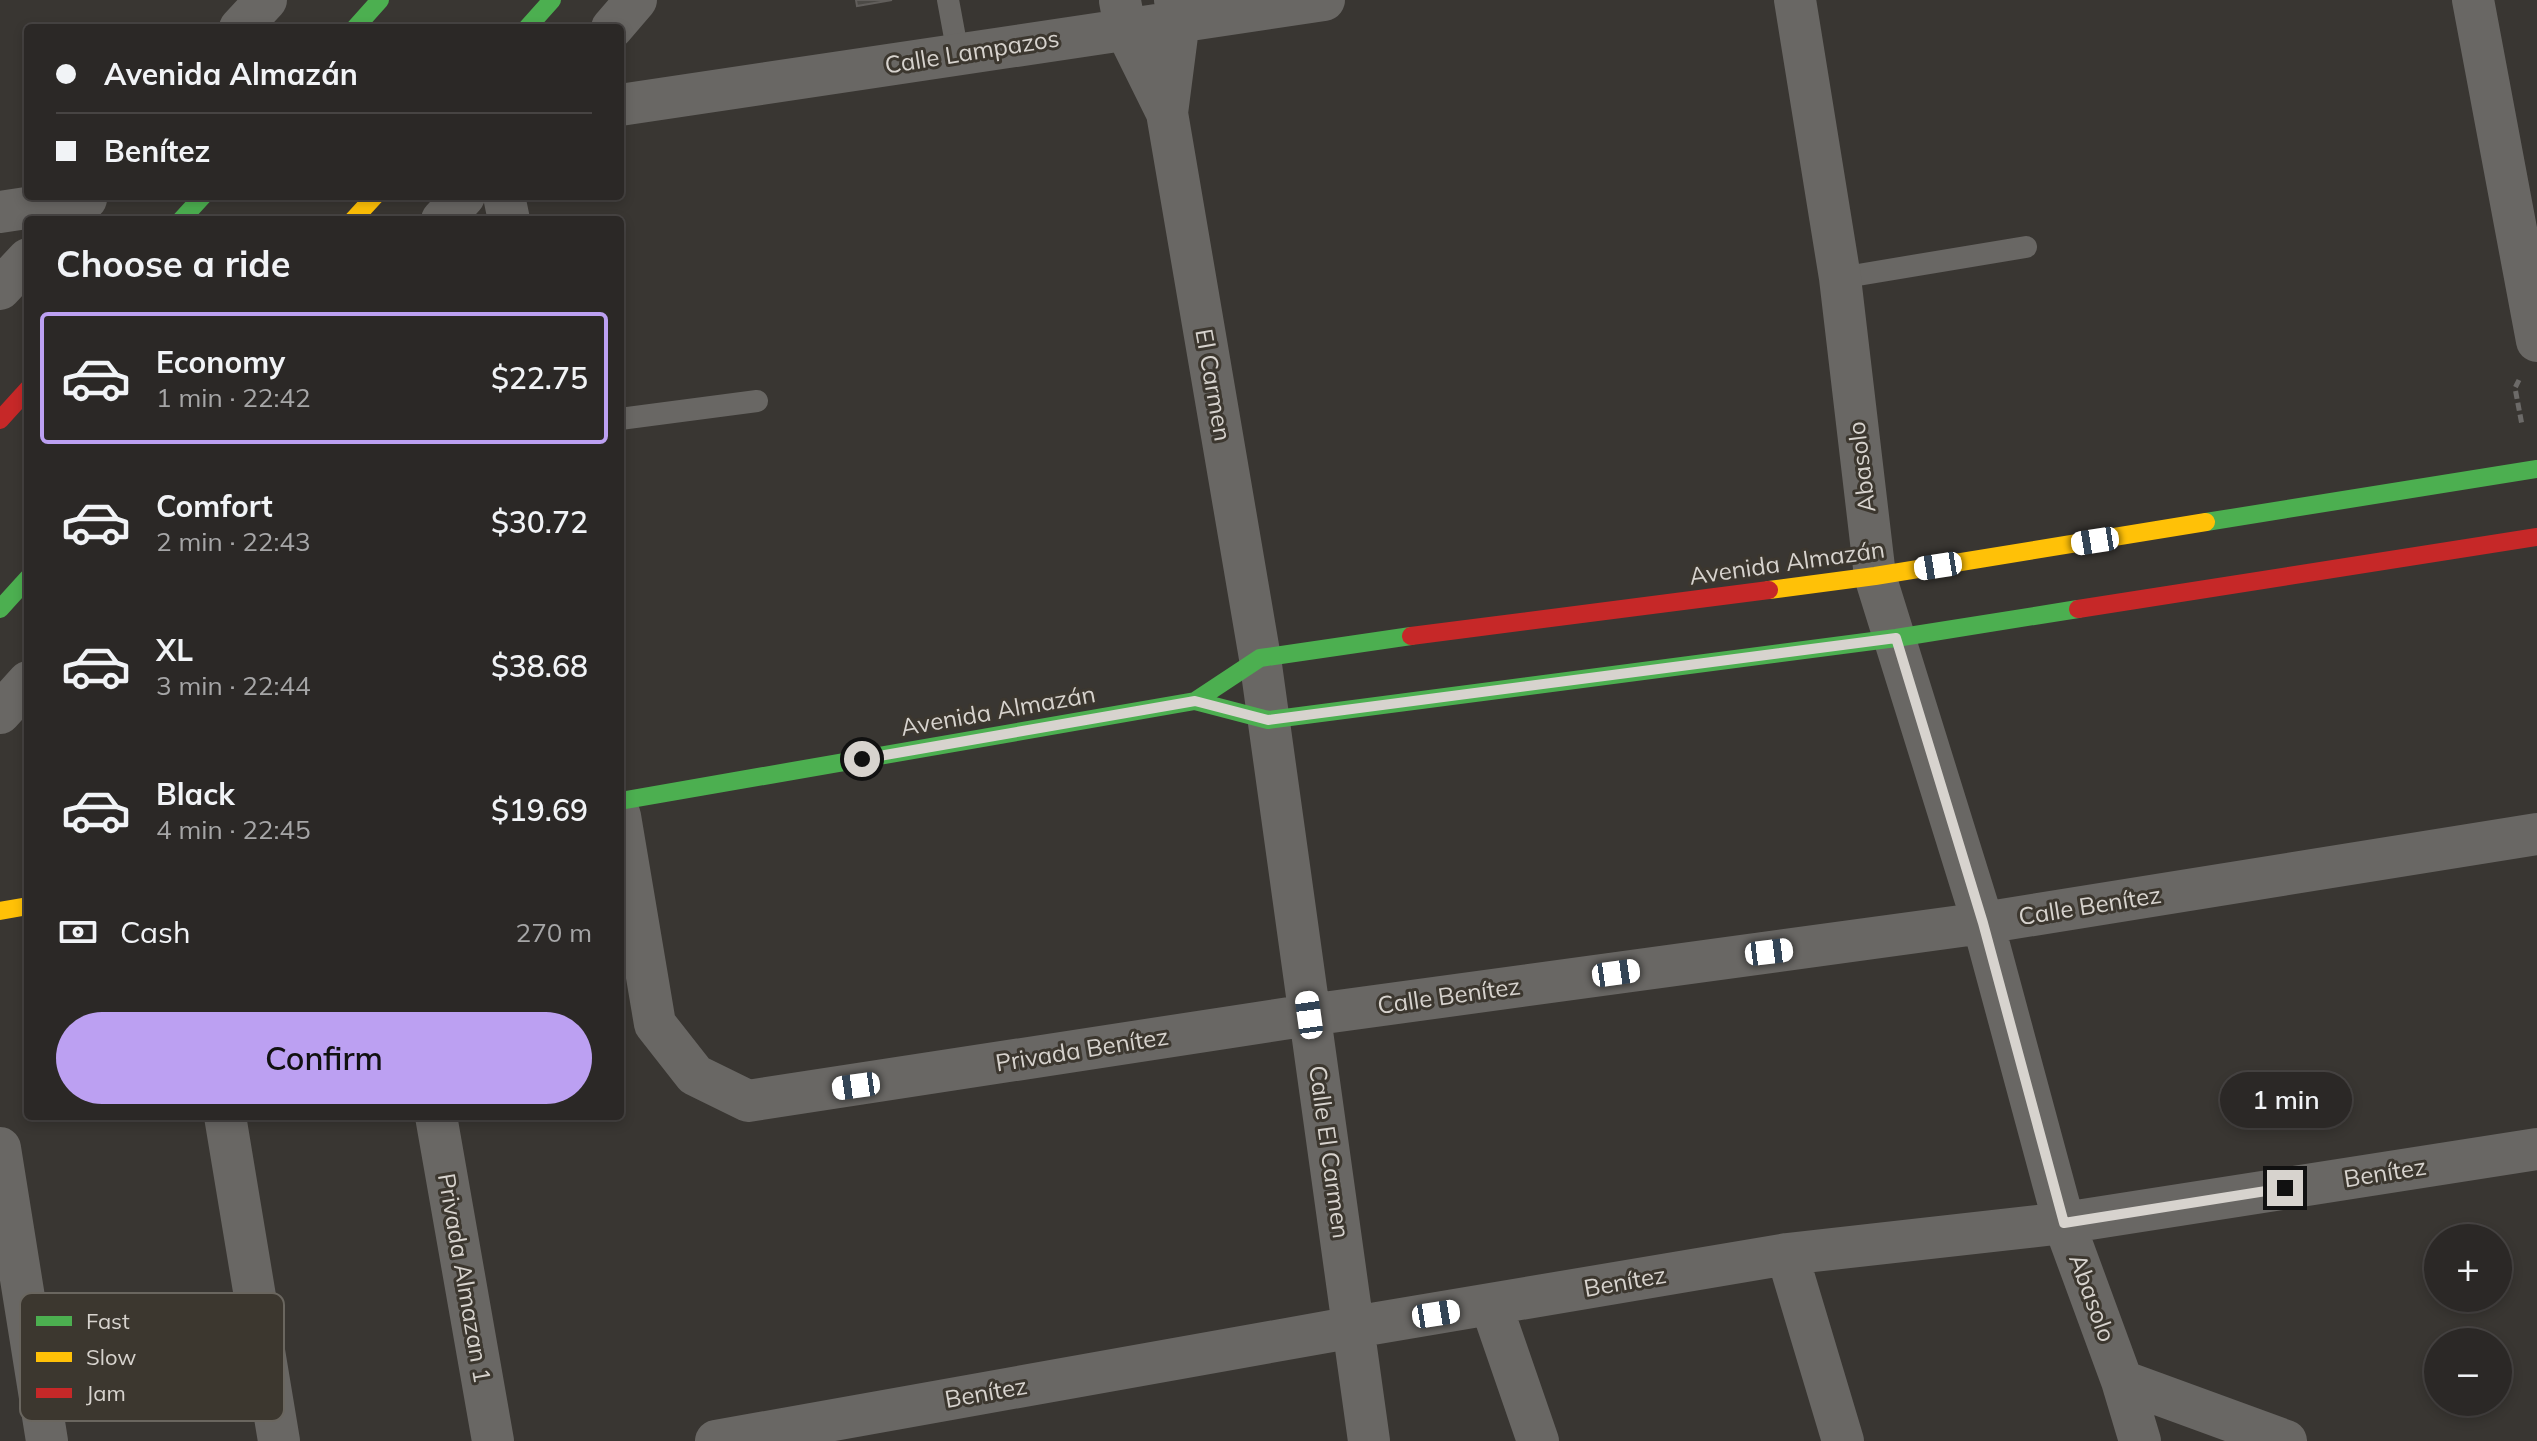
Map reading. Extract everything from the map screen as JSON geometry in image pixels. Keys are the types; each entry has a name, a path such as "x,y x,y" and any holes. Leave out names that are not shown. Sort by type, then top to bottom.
{"main road":[{"path":"359,24 380,0"},
{"path":"531,24 552,0"},
{"path":"185,216 199,200"},
{"path":"357,216 371,200"},
{"path":"0,420 24,393"},
{"name":"Avenida Almazán","path":"624,800 1195,701 1260,658 1353,643 1875,576 2537,469"},
{"name":"Avenida Almazán","path":"1195,701 1268,720 1896,638 2537,537"},
{"path":"0,609 24,582"},
{"path":"0,911 24,907"}],"street":[{"path":"244,24 266,0"},
{"path":"615,24 636,0"},
{"name":"Calle Lampazos","path":"624,104 958,54 1122,14 1324,0"},
{"name":"Abasolo","path":"1795,0 1840,278 1875,576 1983,923 2064,1223 2122,1381 2140,1441"},
{"path":"2473,0 2537,341"},
{"name":"El Carmen","path":"1167,113 1177,10"},
{"name":"El Carmen","path":"1122,14 1167,113 1268,720"},
{"path":"446,216 460,200"},
{"path":"0,212 80,205"},
{"path":"0,289 24,263"},
{"path":"0,713 24,686"},
{"name":"Calle El Carmen","path":"1268,720 1369,1441"},
{"name":"Calle Benítez","path":"1309,1015 1983,923 2537,834"},
{"name":"Privada Benítez","path":"624,840 655,1024 695,1075 748,1101 1309,1015"},
{"path":"226,1120 254,1293"},
{"name":"Privada Almazan 1","path":"437,1120 493,1441"},
{"path":"0,1148 23,1293"},
{"name":"Benítez","path":"716,1441 1354,1327 1787,1254 2064,1223 2537,1149"},
{"path":"1787,1254 1843,1441"},
{"path":"1491,1305 1538,1441"},
{"path":"2122,1381 2286,1441"},
{"path":"44,1421 47,1441"},
{"path":"276,1421 279,1441"}],"lane":[{"path":"948,0 958,54"},
{"path":"1840,278 2026,247"},
{"path":"624,418 757,401"}],"building":[{"path":"856,0 892,0 857,6"}],"traffic: fast":[{"path":"359,24 380,0"},
{"path":"531,24 552,0"},
{"path":"185,216 199,200"},
{"path":"2206,522 2537,469"},
{"path":"0,609 24,582"},
{"path":"1195,701 1268,720 1896,638 2078,609"},
{"path":"624,800 1195,701 1260,658 1411,636"}],"traffic: slow":[{"path":"357,216 371,200"},
{"path":"1769,590 1875,576 2206,522"},
{"path":"0,911 24,907"}],"traffic: jam":[{"path":"0,420 24,393"},
{"path":"2078,609 2537,537"},
{"path":"1411,636 1769,590"}],"route":[{"path":"862,759 1195,701 1268,720 1896,638 1983,923 2064,1223 2285,1188"}]}
